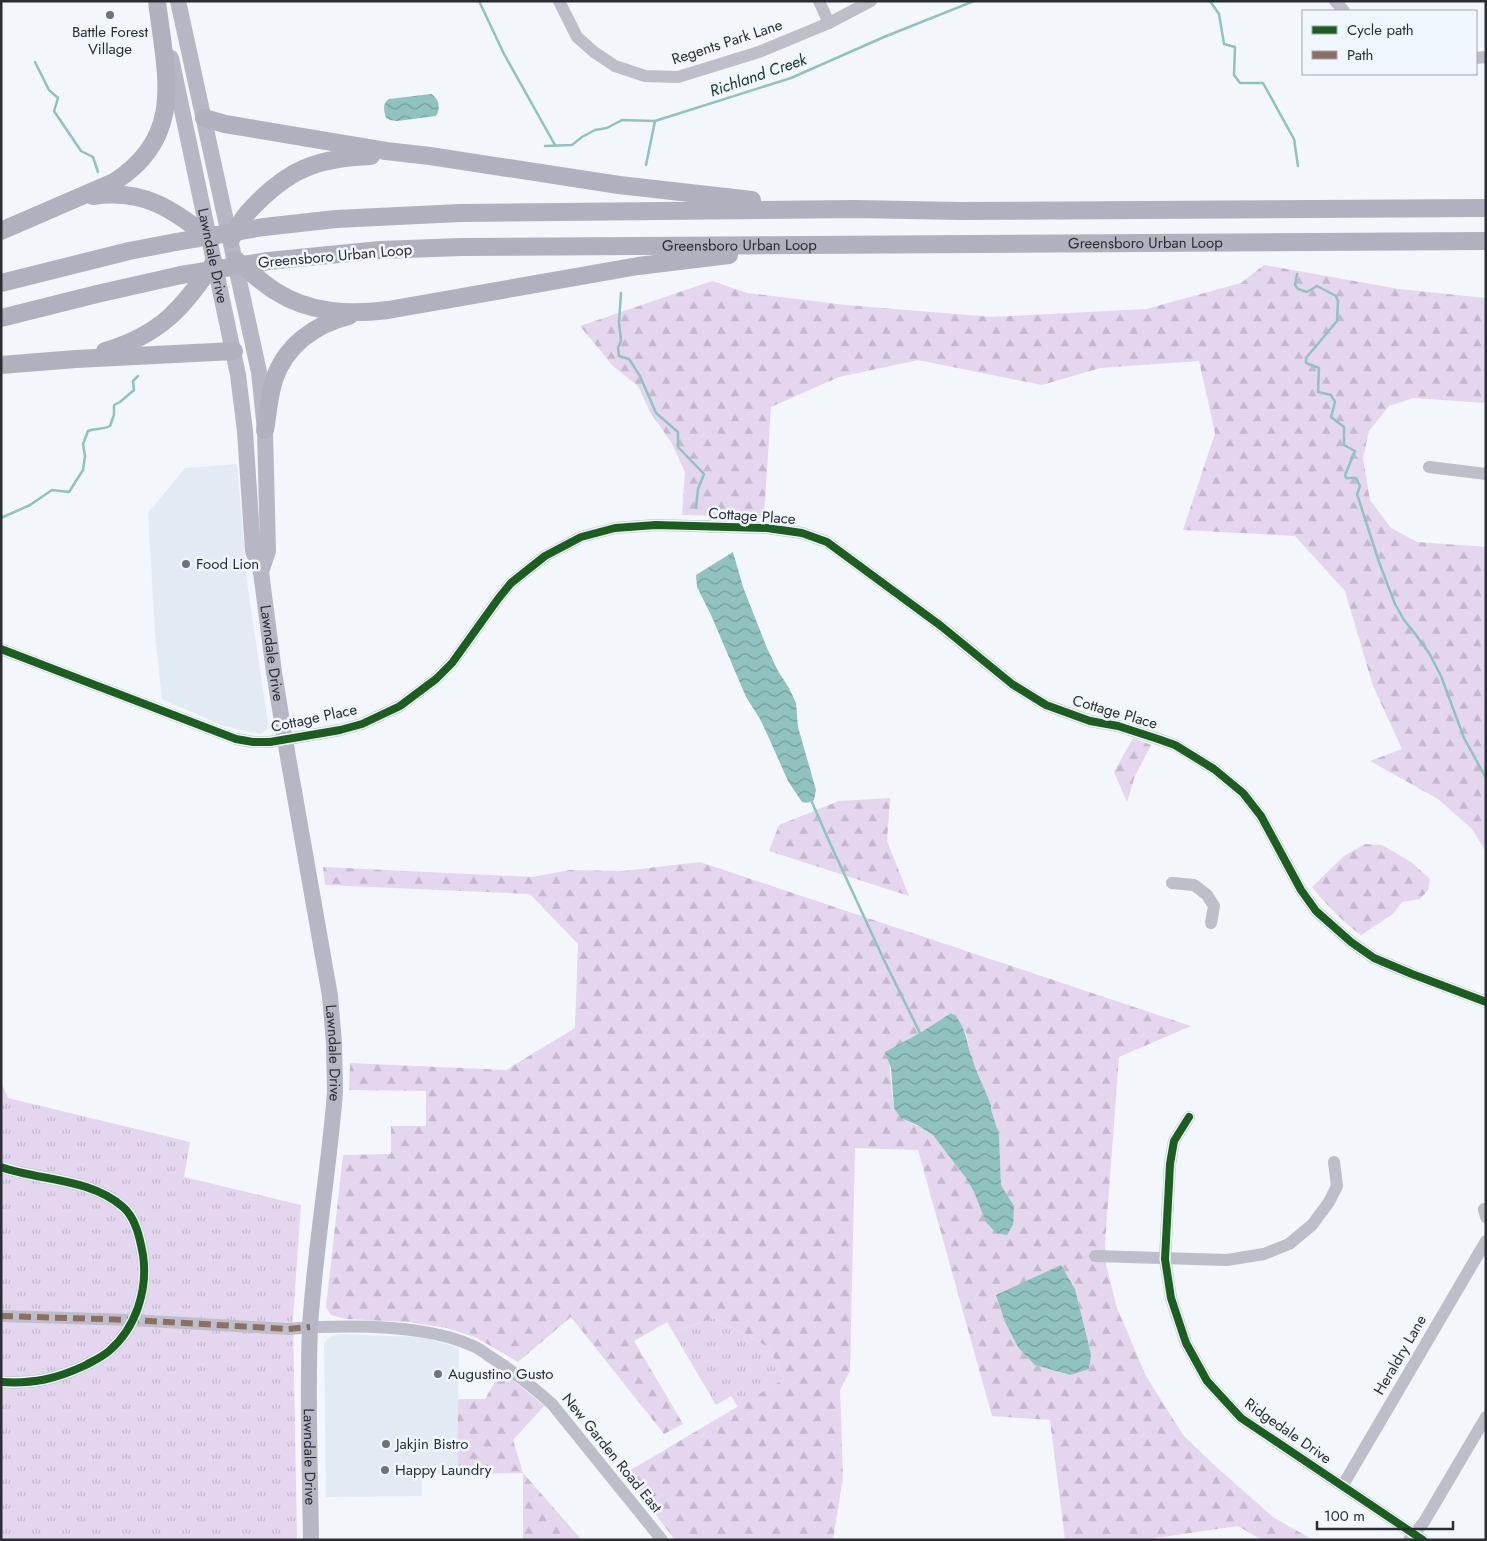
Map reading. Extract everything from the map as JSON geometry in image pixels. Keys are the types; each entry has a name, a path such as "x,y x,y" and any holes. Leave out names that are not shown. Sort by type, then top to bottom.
{"highway":[{"path":"1,231 114,182 144,157 159,131 166,110 167,85 158,1"},
{"path":"204,118 224,124 386,151 618,185 717,197 854,209"},
{"path":"76,359 125,345 160,326 183,304 250,210 268,192 301,169 328,160 344,157 372,156 386,151"},
{"path":"77,199 111,194 144,199 178,214 267,285 287,298 324,310 362,313"},
{"path":"1,283 129,251 264,227 336,219 420,214 854,209 960,211 1486,208"},
{"name":"Greensboro Urban Loop","path":"1,318 180,275 268,261 339,253 421,248 1486,242"},
{"path":"265,430 274,380 282,362 302,338 320,326 340,318 638,266 819,245"},
{"path":"1,365 234,351"}],"main road":[{"name":"Lawndale Drive","path":"158,1 173,68 259,372 265,430 268,550 261,572"},
{"name":"Lawndale Drive","path":"178,1 204,118 242,403 253,551 261,572 285,740 323,954 334,1043 333,1114 310,1327 311,1540"}],"street":[{"name":"Regents Park Lane","path":"559,1 577,37 614,66 645,76 678,77 759,52 829,22 871,1"},
{"path":"819,1 829,22"},
{"path":"1430,467 1486,474"},
{"name":"Cottage Place","path":"1,649 236,739 261,743 285,740 333,732 362,724 400,706 419,693 452,662 511,583 545,556 581,537 615,528 656,525 767,528 802,533 827,542 940,626 1012,684 1046,705 1090,721 1118,726 1158,739 1175,746 1214,769 1243,793 1261,816 1301,890 1316,911 1351,942 1382,961 1486,1002"},
{"path":"1172,883 1194,884 1207,895 1214,906 1212,923"},
{"name":"Ridgedale Drive","path":"1189,1117 1174,1142 1170,1164 1165,1259 1171,1298 1186,1343 1207,1381 1241,1418 1343,1485 1415,1538"},
{"path":"1095,1256 1227,1260 1264,1254 1289,1244 1312,1225 1329,1202 1337,1186 1334,1162"},
{"path":"1,1167 76,1184 97,1190 113,1198 125,1208 132,1219 138,1234 145,1268 142,1297 132,1320 108,1352 65,1375 26,1382 1,1382"},
{"name":"Heraldry Lane","path":"1343,1485 1486,1241"},
{"name":"New Garden Road East","path":"1,1316 132,1320 288,1329 363,1327 438,1334 473,1346 510,1368 552,1404 662,1540"},
{"path":"1415,1538 1486,1417"}],"shaded area":[{"path":"237,464 247,582 268,724 267,729 261,734 224,726 162,699 155,634 148,513 185,468"},
{"path":"339,1334 416,1337 459,1348 457,1474 422,1474 422,1496 326,1497 324,1343 330,1337"}],"green space":[{"path":"1264,265 1399,289 1486,298 1486,403 1414,398 1389,406 1369,431 1363,458 1370,500 1391,528 1417,542 1486,547 1486,852 1472,829 1438,799 1370,761 1402,749 1373,686 1345,591 1295,536 1183,530 1215,433 1199,361 1100,368 1042,385 918,360 839,377 771,407 764,517 682,515 685,472 671,442 650,412 638,386 613,366 580,326 712,281 747,293 845,305 992,317 1146,309 1241,283"},
{"path":"1133,738 1151,745 1135,776 1127,802 1114,772"},
{"path":"890,798 887,841 909,896 769,851 779,825 839,801"},
{"path":"1365,844 1382,845 1411,862 1430,879 1428,890 1420,899 1402,902 1393,914 1361,935 1347,924 1312,887 1344,856"},
{"path":"700,862 1191,1026 1119,1057 1105,1243 1106,1265 1117,1308 1146,1376 1183,1435 1273,1517 1313,1540 1262,1540 1238,1526 1155,1538 1154,1540 1065,1540 1050,1420 992,1416 918,1150 855,1148 850,1371 840,1390 843,1477 833,1540 675,1540 624,1474 784,1379 768,1347 714,1318 673,1332 667,1322 634,1341 683,1424 664,1434 571,1317 518,1362 477,1338 447,1328 409,1322 346,1319 331,1315 326,1307 343,1155 391,1154 391,1126 426,1126 426,1091 349,1090 350,1063 506,1070 575,1028 578,944 530,894 325,885 323,867 533,877 570,870 623,871","holes":["951,1013 966,1033 971,1057 991,1105 999,1135 1001,1185 1014,1206 974,1192 946,1148 929,1132 899,1115 894,1106 889,1061 920,1033","1075,1289 1091,1354 1070,1375 1035,1365"]},
{"path":"1,1082 8,1098 190,1142 184,1177 301,1205 293,1318 297,1540 1,1540"},
{"path":"714,1318 768,1347 784,1379 738,1407 731,1396 716,1405 673,1332"},
{"path":"502,1370 544,1406 513,1440 523,1473 457,1474 458,1399 485,1399"},
{"path":"523,1473 582,1540 523,1540"}],"water":[{"path":"431,94 436,98 438,104 436,116 397,121 386,118 384,105 389,99"},
{"path":"733,552 743,587 767,648 796,703 798,727 816,790 814,800 810,802 802,802 788,781 760,719 746,697 697,587 696,575"},
{"path":"951,1013 963,1027 974,1064 991,1105 999,1135 1001,1185 1014,1206 1013,1225 1007,1235 996,1233 986,1222 966,1178 933,1135 901,1118 894,1108 891,1068 885,1052"},
{"path":"1061,1265 1075,1289 1091,1354 1089,1369 1070,1375 1035,1365 1018,1347 1005,1322 996,1295"}],"waterway":[{"path":"479,1 504,54 555,145"},
{"name":"Richland Creek","path":"545,146 572,145 595,130 607,128 622,120 655,121 791,78 884,37 974,1"},
{"path":"1210,1 1219,14 1224,44 1235,47 1234,75 1240,83 1263,83 1294,139 1298,166"},
{"path":"35,62 49,90 58,98 54,111 81,151 93,157 98,172"},
{"path":"646,165 655,121"},
{"path":"1297,274 1295,285 1298,289 1307,292 1317,286 1336,296 1338,301 1337,321 1306,358 1306,363 1319,368 1318,392 1331,395 1335,402 1331,417 1344,427 1344,445 1355,451 1345,475 1346,478 1356,478 1360,486 1357,494 1395,604 1404,620 1429,653 1441,676 1464,738 1486,778"},
{"path":"621,293 619,322 621,341 618,348 619,356 629,359 640,376 656,413 678,432 678,447 704,474 698,489 696,508"},
{"name":"Richland Creek","path":"1,518 30,505 52,490 69,492 83,470 85,456 83,444 88,431 110,426 114,415 114,405 134,390 133,381 138,376"},
{"path":"811,800 884,960 921,1035"}],"marked path":[{"path":"1,1316 132,1320 288,1329 310,1327"}],"cycle path":[{"path":"1,649 236,739 270,742 340,730 362,724 400,706 436,679 452,663 511,583 545,556 581,537 615,528 656,525 767,528 802,533 827,542 941,626 1012,684 1046,705 1090,721 1118,726 1175,745 1214,769 1243,793 1261,816 1301,890 1316,911 1351,942 1374,958 1486,1002"},
{"path":"1189,1117 1174,1141 1170,1164 1165,1259 1171,1298 1186,1343 1207,1381 1241,1418 1423,1540"},
{"path":"1,1167 96,1190 123,1207 137,1229 144,1268 142,1295 133,1320 118,1342 106,1353 86,1365 45,1380 1,1382"}],"place":[{"name":"Battle Forest Village","path":"110,15"},
{"name":"Food Lion","path":"186,564"},
{"name":"Augustino Gusto","path":"438,1374"},
{"name":"Jakjin Bistro","path":"386,1444"},
{"name":"Happy Laundry","path":"385,1470"}]}
